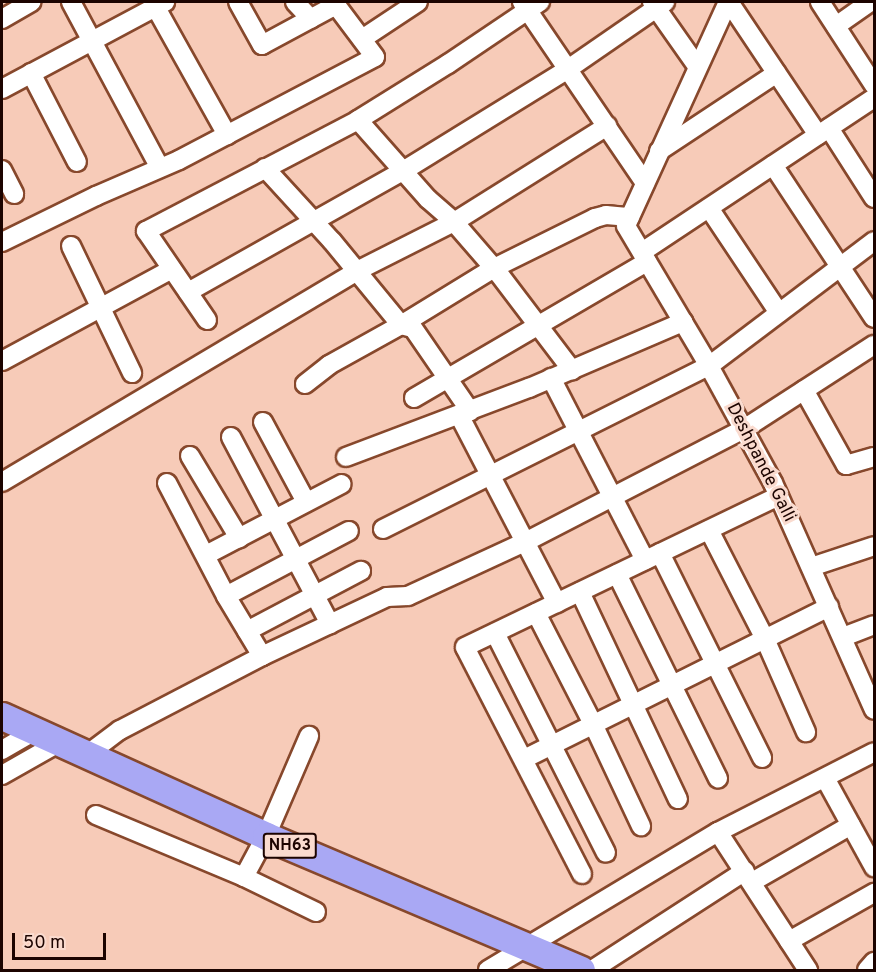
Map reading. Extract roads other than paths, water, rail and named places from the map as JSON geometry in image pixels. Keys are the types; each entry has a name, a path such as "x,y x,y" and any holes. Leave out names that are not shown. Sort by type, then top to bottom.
{"highway":[{"name":"NH63","path":"2,716 266,836 581,970"}],"street":[{"path":"2,19 32,2"},
{"path":"70,2 160,168"},
{"path":"2,242 96,195 160,168 227,135 375,57 336,5 262,45 238,2"},
{"path":"295,2 311,19"},
{"path":"362,39 418,2"},
{"path":"305,384 329,365 401,325 494,268 596,218 606,215 628,221 697,66 729,2 777,74 874,198"},
{"path":"820,2 874,85"},
{"path":"836,26 870,2"},
{"path":"2,88 160,4 227,135"},
{"path":"207,320 146,231 358,120 448,64 530,4 568,69 645,183"},
{"path":"188,292 403,171 568,69 658,4 697,66"},
{"path":"31,73 77,162"},
{"path":"659,151 777,74"},
{"path":"414,398 538,325 644,257 709,208 874,98"},
{"path":"358,120 428,199 454,222 494,268 572,370"},
{"path":"2,482 357,271 454,222 607,126"},
{"path":"773,165 874,318"},
{"path":"265,168 315,221 401,325 413,328 448,378 491,476 557,603"},
{"path":"2,171 14,194"},
{"path":"709,208 779,313"},
{"name":"Deshpande Galli","path":"628,221 644,257 709,366 779,496 874,710"},
{"path":"383,529 709,366 874,241"},
{"path":"71,246 132,373"},
{"path":"2,361 172,269"},
{"path":"345,457 465,413 683,322"},
{"path":"88,754 120,730 262,656 387,597 408,596 525,542 744,429 874,345"},
{"path":"551,378 613,496 653,556 716,664 762,758"},
{"path":"804,390 846,465 874,457"},
{"path":"263,423 306,502"},
{"path":"231,437 330,624"},
{"path":"190,456 239,538"},
{"path":"168,483 226,596 262,656"},
{"path":"206,555 342,484"},
{"path":"582,874 465,647 779,496"},
{"path":"709,530 765,639 806,732"},
{"path":"226,596 349,531"},
{"path":"811,567 874,546"},
{"path":"247,631 361,570"},
{"path":"618,574 718,778"},
{"path":"580,592 678,799"},
{"path":"524,759 829,608"},
{"path":"536,613 593,724 640,826"},
{"path":"843,637 874,625"},
{"path":"495,633 606,853"},
{"path":"2,750 35,731"},
{"path":"244,877 266,836 309,736"},
{"path":"2,775 60,742"},
{"path":"488,970 718,832 874,752"},
{"path":"825,778 874,867"},
{"path":"96,815 244,877 316,912"},
{"path":"592,970 748,876 851,825"},
{"path":"718,832 808,970"},
{"path":"789,941 874,893"},
{"path":"867,970 874,962"}]}
